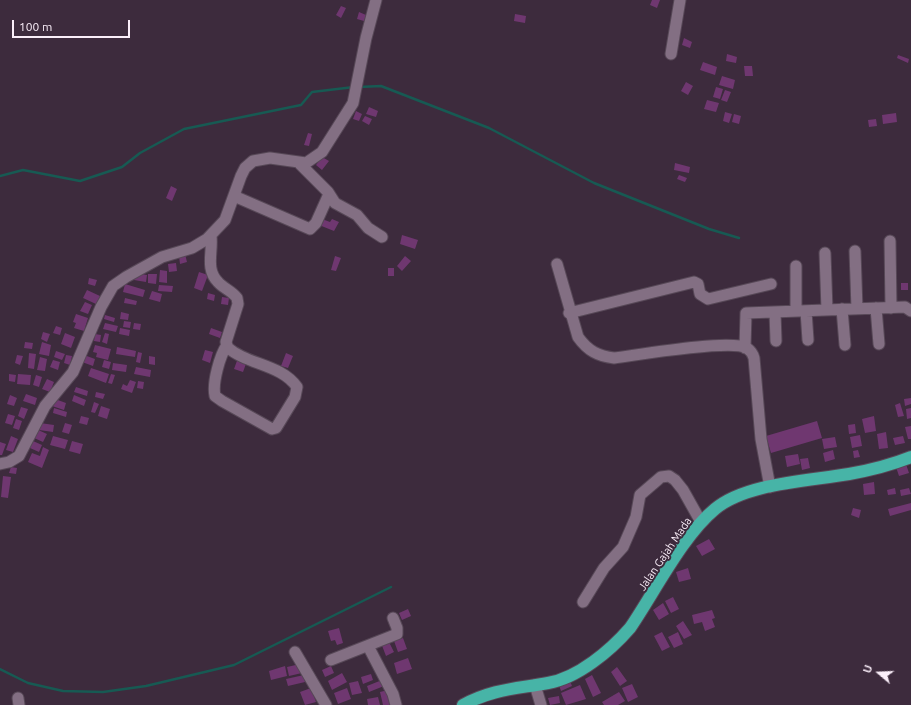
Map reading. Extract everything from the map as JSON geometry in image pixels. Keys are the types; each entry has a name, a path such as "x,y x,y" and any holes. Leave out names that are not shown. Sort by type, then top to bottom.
{"highway":[{"name":"Jalan Gajah Mada","path":"467,704 491,692 552,682 566,677 592,662 619,640 630,628 701,522 715,509 732,498 754,490 874,469 911,457"}],"street":[{"path":"0,464 14,460 19,456 45,406 73,372 101,307 113,286 162,257 192,248 211,236 225,220 245,168 253,161 270,158 300,164 311,161 322,152 351,108 355,99 366,38 376,0"},
{"path":"671,54 680,0"},
{"path":"300,164 329,194 335,203 359,216 368,228 382,237"},
{"path":"234,196 310,229 316,223 329,194"},
{"path":"211,236 210,268 217,281 237,298 238,304 218,367 214,386 215,396 254,420 272,429 276,428 295,397 297,387 280,372 230,349 226,345"},
{"path":"890,241 891,308"},
{"path":"855,251 858,309"},
{"path":"825,253 827,310"},
{"path":"557,264 578,337 584,346 601,356 614,358 713,346 745,348 752,353 754,358 762,439 770,487"},
{"path":"796,266 801,311 808,340"},
{"path":"570,313 694,282 698,284 700,294 708,299 771,284"},
{"path":"745,348 746,313 905,307 911,311"},
{"path":"876,308 879,344"},
{"path":"842,309 845,345"},
{"path":"775,312 776,340"},
{"path":"583,602 604,568 623,547 636,517 640,495 661,477 669,476 675,480 683,490 701,522"},
{"path":"331,660 397,634 397,628 392,618"},
{"path":"368,646 396,705"},
{"path":"295,652 326,705"},
{"path":"535,685 542,705"}],"building":[{"path":"652,0 660,0 657,8 650,5"},
{"path":"341,6 346,8 341,18 336,15"},
{"path":"359,12 366,15 364,21 357,19"},
{"path":"515,14 526,16 525,23 514,21"},
{"path":"684,38 692,42 690,48 682,45"},
{"path":"727,54 737,57 736,63 726,61"},
{"path":"898,55 909,59 908,63 897,58"},
{"path":"703,62 717,67 715,75 700,70"},
{"path":"744,66 752,66 753,76 745,76"},
{"path":"722,76 735,80 733,89 719,85"},
{"path":"686,82 693,86 688,95 681,91"},
{"path":"716,87 723,89 720,99 713,97"},
{"path":"725,90 731,92 727,102 721,100"},
{"path":"707,100 719,103 716,112 704,109"},
{"path":"369,107 378,111 376,117 366,114"},
{"path":"356,111 362,114 359,121 353,119"},
{"path":"725,112 732,114 729,123 723,121"},
{"path":"896,113 897,122 883,124 882,115"},
{"path":"734,114 741,116 739,124 732,122"},
{"path":"365,116 372,119 369,125 362,121"},
{"path":"876,119 877,126 869,127 868,120"},
{"path":"308,133 312,134 309,146 304,145"},
{"path":"322,157 329,161 322,170 316,165"},
{"path":"675,163 690,167 689,173 674,170"},
{"path":"679,175 687,178 685,182 677,179"},
{"path":"171,186 177,189 172,201 166,198"},
{"path":"322,219 330,222 332,219 339,222 334,231 319,225"},
{"path":"402,235 418,240 415,249 400,244"},
{"path":"185,254 187,262 180,264 179,256"},
{"path":"335,256 341,258 336,271 331,270"},
{"path":"405,256 411,261 402,271 397,266"},
{"path":"176,263 177,271 169,272 168,264"},
{"path":"388,268 394,268 394,276 388,276"},
{"path":"160,270 167,271 167,283 159,282"},
{"path":"199,272 208,275 202,291 194,288"},
{"path":"135,273 147,275 146,282 134,280"},
{"path":"148,274 157,274 156,284 148,283"},
{"path":"89,278 97,280 95,286 88,284"},
{"path":"901,283 908,283 908,290 901,290"},
{"path":"125,284 145,290 143,297 123,292"},
{"path":"159,285 173,286 172,292 158,291"},
{"path":"87,290 100,296 96,304 83,298"},
{"path":"152,291 162,294 160,302 149,299"},
{"path":"208,293 215,295 214,301 207,299"},
{"path":"222,297 229,298 228,305 221,304"},
{"path":"125,298 137,301 136,305 124,303"},
{"path":"85,302 92,305 88,314 80,311"},
{"path":"121,312 129,314 128,320 120,319"},
{"path":"76,314 88,318 84,331 74,328 76,323 73,322"},
{"path":"105,315 115,318 114,322 104,319"},
{"path":"124,321 131,322 130,328 123,327"},
{"path":"105,323 118,326 116,332 103,329"},
{"path":"134,323 141,324 140,330 133,329"},
{"path":"56,326 62,328 60,335 53,333"},
{"path":"120,328 130,330 129,336 119,334"},
{"path":"211,328 222,332 220,338 209,334"},
{"path":"43,332 50,334 47,342 41,339"},
{"path":"65,333 75,337 71,348 61,344"},
{"path":"105,333 109,334 107,344 102,342"},
{"path":"95,334 101,335 100,342 94,341"},
{"path":"25,342 33,343 32,349 24,348"},
{"path":"42,342 51,345 49,356 39,354"},
{"path":"95,345 111,349 108,360 96,357 97,353 93,352"},
{"path":"117,347 136,351 135,357 116,354"},
{"path":"205,350 213,352 210,363 202,360"},
{"path":"56,351 65,354 62,360 54,357"},
{"path":"138,352 142,353 140,363 136,362"},
{"path":"29,353 36,354 34,369 28,368"},
{"path":"286,353 293,356 288,368 281,366"},
{"path":"17,355 23,356 20,365 15,363"},
{"path":"66,355 72,356 70,365 64,363"},
{"path":"84,355 95,359 93,366 82,362"},
{"path":"149,356 155,357 155,365 149,364"},
{"path":"40,357 47,359 45,371 37,370"},
{"path":"238,358 247,361 243,372 234,369"},
{"path":"53,360 60,362 58,370 50,367"},
{"path":"104,360 111,362 109,369 102,367"},
{"path":"113,363 127,365 126,372 112,370"},
{"path":"136,367 151,370 150,377 134,374"},
{"path":"91,368 109,374 106,383 88,376"},
{"path":"9,374 16,375 15,382 9,381"},
{"path":"18,374 31,375 30,385 17,384"},
{"path":"111,374 115,375 112,384 108,383"},
{"path":"36,375 42,377 39,387 33,385"},
{"path":"47,379 54,382 50,392 42,389"},
{"path":"130,380 136,382 132,393 121,389 123,384 127,386"},
{"path":"138,381 144,382 143,389 137,388"},
{"path":"76,387 88,391 87,396 74,392"},
{"path":"96,392 105,394 103,399 95,397"},
{"path":"26,394 37,398 35,405 23,401"},
{"path":"10,395 17,398 14,406 7,404"},
{"path":"74,395 86,400 84,406 72,401"},
{"path":"911,398 911,404 905,406 904,399"},
{"path":"55,399 66,403 64,410 52,406"},
{"path":"94,402 99,404 95,413 91,412"},
{"path":"900,403 904,416 898,417 895,405"},
{"path":"101,406 110,409 107,419 98,416"},
{"path":"21,407 28,409 24,419 18,416"},
{"path":"54,408 67,412 66,417 53,413"},
{"path":"911,408 911,418 907,419 906,409"},
{"path":"8,414 15,416 12,425 5,423"},
{"path":"81,416 89,418 87,425 79,423"},
{"path":"874,416 876,431 865,433 862,419"},
{"path":"16,419 22,421 19,430 13,428"},
{"path":"817,421 822,438 771,453 766,436"},
{"path":"40,423 54,425 53,432 39,430"},
{"path":"65,423 72,425 69,434 62,432"},
{"path":"855,424 856,433 849,434 848,425"},
{"path":"911,426 911,439 908,439 905,427"},
{"path":"36,429 47,434 43,442 32,437"},
{"path":"886,432 888,448 879,449 877,434"},
{"path":"860,435 862,446 852,448 850,437"},
{"path":"11,436 18,439 13,452 6,450"},
{"path":"53,436 68,440 65,449 50,445"},
{"path":"903,436 905,443 895,445 893,438"},
{"path":"835,437 837,447 824,449 822,439"},
{"path":"33,441 42,445 39,452 30,448"},
{"path":"72,441 83,444 80,454 69,451"},
{"path":"0,442 6,444 2,455 0,455"},
{"path":"43,447 49,450 42,468 28,462 32,453 40,456"},
{"path":"833,450 835,459 825,462 823,453"},
{"path":"858,450 860,457 854,458 853,451"},
{"path":"798,454 800,464 787,467 785,456"},
{"path":"808,458 810,468 802,470 800,459"},
{"path":"906,464 909,473 899,476 896,467"},
{"path":"11,467 17,468 16,474 9,473"},
{"path":"3,476 11,477 8,498 1,497"},
{"path":"874,482 875,494 864,495 863,484"},
{"path":"895,488 896,494 888,495 887,490"},
{"path":"909,488 911,494 901,496 900,490"},
{"path":"911,503 911,510 890,516 888,509"},
{"path":"853,508 861,510 859,518 851,515"},
{"path":"709,539 715,549 702,556 696,546"},
{"path":"688,568 691,579 679,582 676,572"},
{"path":"673,597 679,609 671,613 665,601"},
{"path":"663,603 669,614 659,620 653,610"},
{"path":"408,609 411,616 402,620 399,613"},
{"path":"712,610 715,618 712,619 715,627 705,631 702,622 694,624 692,615"},
{"path":"683,621 692,635 684,639 676,626"},
{"path":"339,628 343,643 337,645 335,640 331,641 328,631"},
{"path":"662,632 670,647 662,651 654,636"},
{"path":"678,632 683,644 674,648 668,637"},
{"path":"403,638 407,649 398,652 394,641"},
{"path":"388,640 394,652 386,656 381,643"},
{"path":"408,658 412,669 397,674 394,663"},
{"path":"300,664 302,673 289,676 287,667"},
{"path":"285,666 287,676 271,680 269,671"},
{"path":"331,666 334,673 325,677 322,670"},
{"path":"617,667 627,681 620,686 611,672"},
{"path":"342,673 347,682 332,690 328,681"},
{"path":"371,674 373,680 363,684 361,677"},
{"path":"304,675 305,682 288,686 286,679"},
{"path":"592,675 601,693 593,697 585,679"},
{"path":"382,680 384,686 369,692 367,686"},
{"path":"358,681 362,693 352,695 349,683"},
{"path":"570,681 572,686 561,691 559,685"},
{"path":"632,684 638,697 628,702 622,688"},
{"path":"580,685 586,699 566,705 561,693"},
{"path":"311,688 316,702 305,705 300,692"},
{"path":"347,688 351,699 338,704 334,693"},
{"path":"388,690 392,705 383,705 380,692"},
{"path":"619,692 625,701 618,705 604,705 602,702"},
{"path":"559,696 560,703 550,705 548,698"},
{"path":"378,697 380,705 368,705 367,699"}],"waterway":[{"path":"359,87 381,86 489,128 594,183 709,229 739,238"},
{"path":"0,176 23,170 80,181 122,167 140,153 184,129 301,105 312,92 354,87"},
{"path":"0,669 28,683 63,691 103,692 146,686 234,665 391,587"}]}
